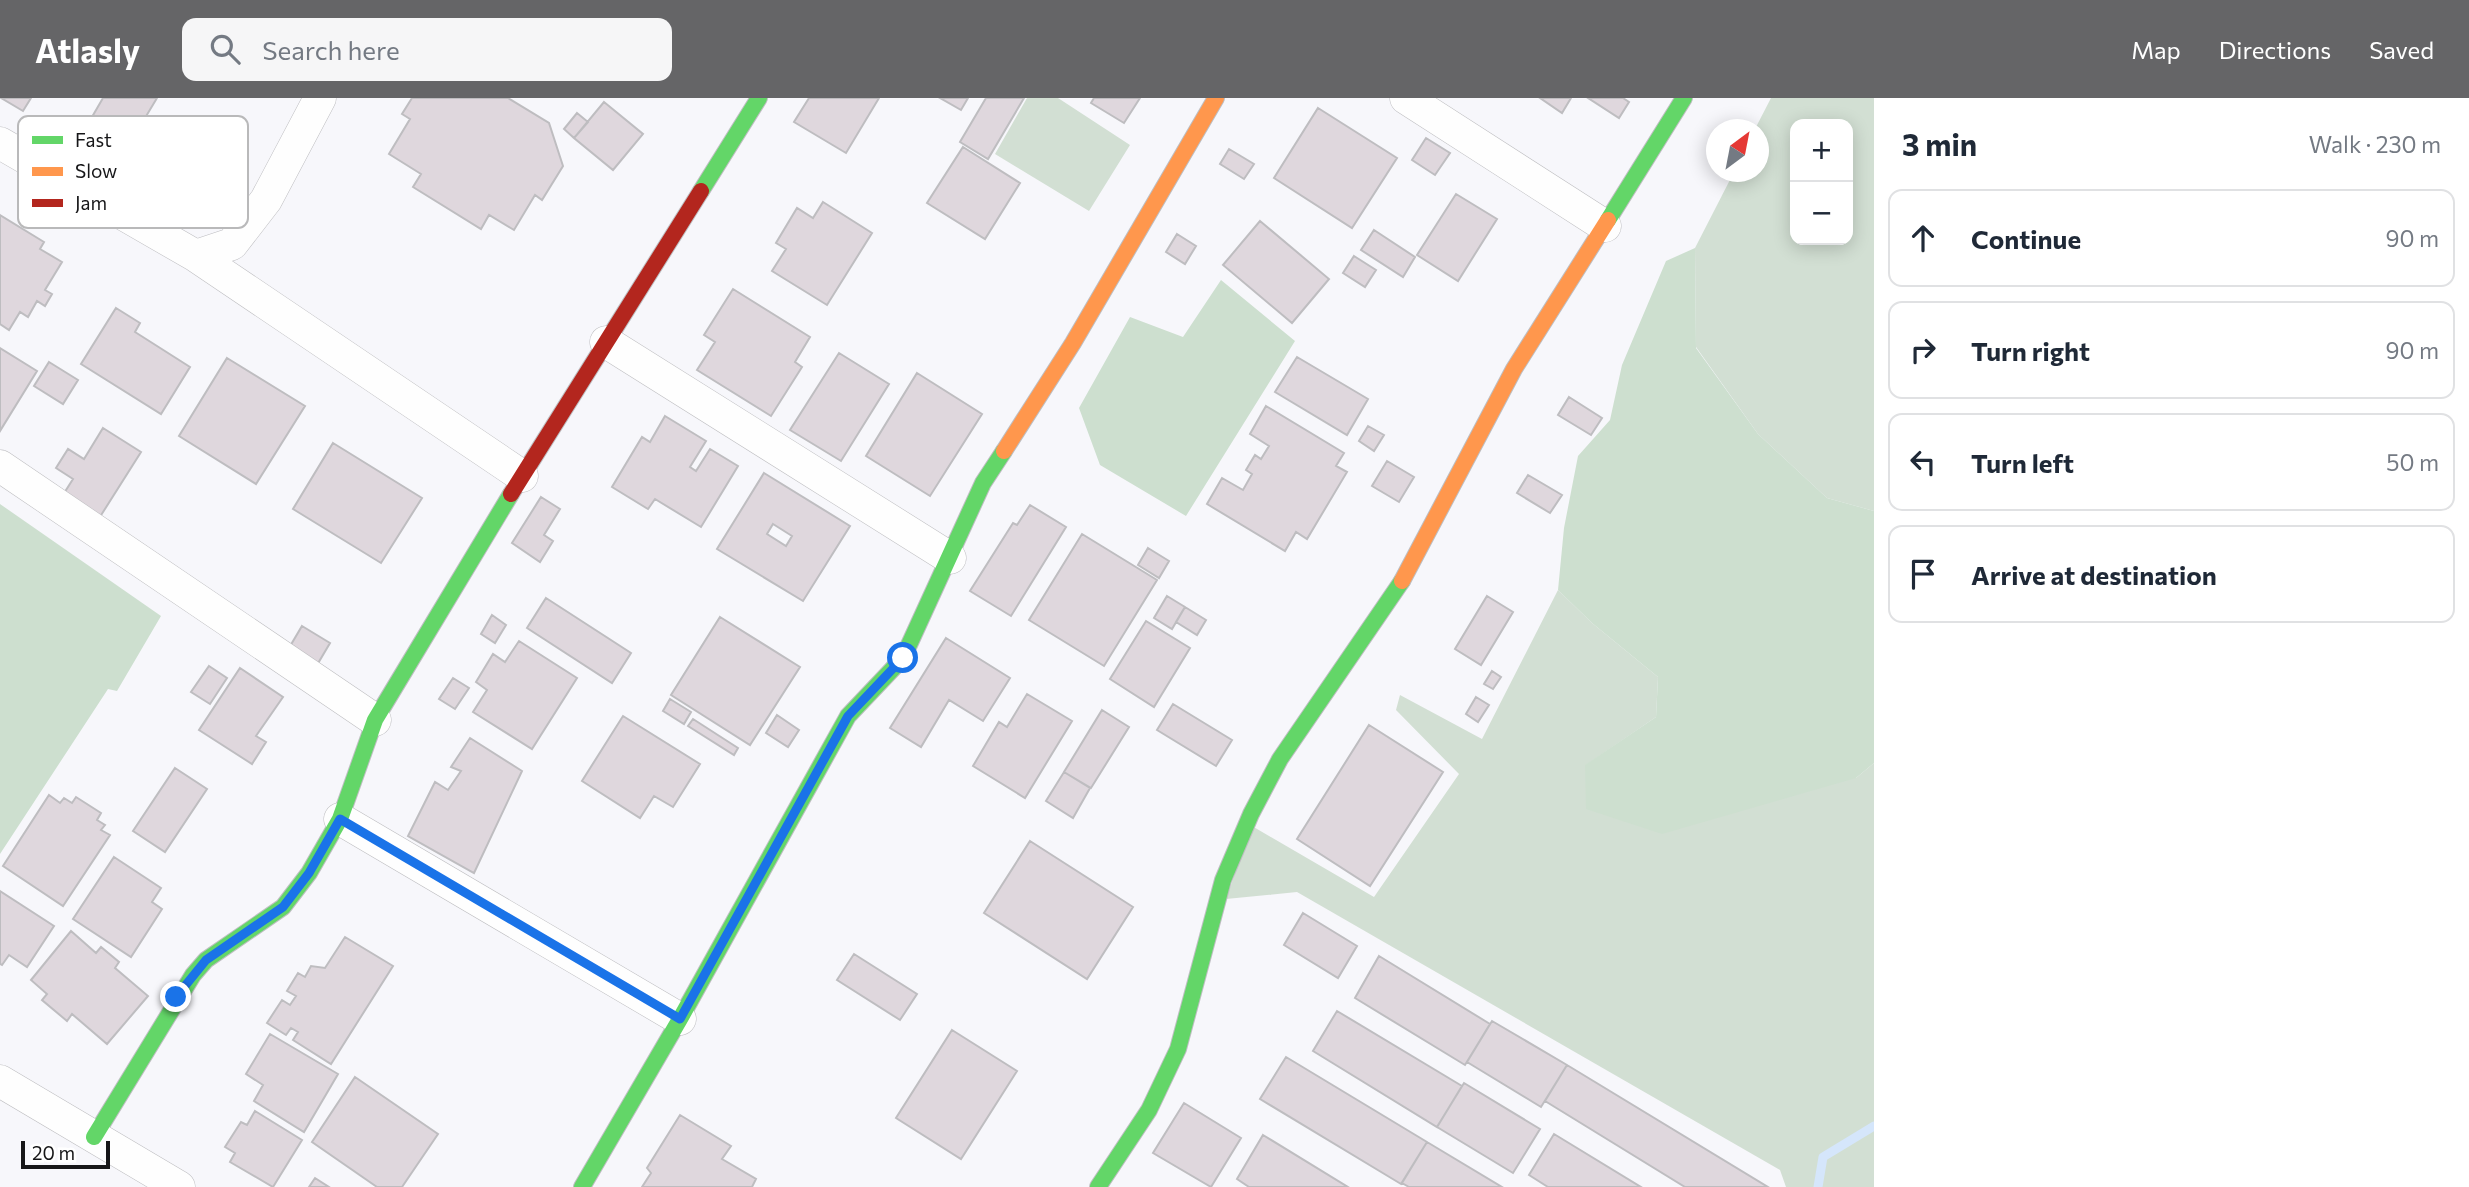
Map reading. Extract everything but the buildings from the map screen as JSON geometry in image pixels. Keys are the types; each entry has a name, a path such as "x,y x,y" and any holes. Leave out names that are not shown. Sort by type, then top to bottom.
{"street":[{"path":"248,223 266,200 320,98"},
{"path":"94,1137 193,975 206,960 283,907 309,873 340,819 375,720 522,476 759,98"},
{"path":"582,1187 680,1019 848,716 903,658 983,483 1073,343 1216,98"},
{"path":"1406,98 1605,226"},
{"path":"1098,1187 1149,1110 1178,1049 1223,880 1251,814 1280,760 1413,565 1514,369 1684,98"},
{"path":"145,228 196,256 522,476"},
{"path":"196,256 232,244 244,228"},
{"path":"606,342 950,558"},
{"path":"0,466 375,720"},
{"path":"340,819 680,1019"},
{"path":"0,1082 179,1187"}],"shaded area":[{"path":"1027,98 1058,98 1130,145 1089,211 995,154"},
{"path":"1771,98 1874,98 1874,511 1827,498 1758,434 1696,347 1695,248 1729,182 1769,182 1769,119 1760,119"},
{"path":"1558,590 1592,623 1658,677 1656,717 1586,765 1856,778 1874,763 1874,1187 1786,1187 1780,1170 1297,892 1226,899 1252,826 1374,897 1459,774 1396,710 1400,695 1482,739"}],"green space":[{"path":"1695,248 1696,348 1758,434 1827,498 1874,511 1874,763 1856,778 1662,834 1586,809 1585,765 1656,717 1658,677 1592,623 1558,590 1564,528 1578,456 1610,420 1622,365 1666,261"},
{"path":"1221,280 1295,341 1186,516 1100,465 1079,408 1130,317 1183,337"},
{"path":"0,504 161,616 117,691 108,689 0,854"}],"waterway":[{"path":"1818,1187 1823,1157 1874,1126"}],"traffic: fast":[{"path":"701,191 759,98"},
{"path":"1608,220 1684,98"},
{"path":"582,1187 680,1019 848,716 903,658 983,483 1004,451"},
{"path":"94,1137 193,975 206,960 283,907 309,873 340,819 375,720 511,494"},
{"path":"1098,1187 1149,1110 1178,1049 1223,880 1251,814 1280,759 1402,581"}],"traffic: slow":[{"path":"1004,451 1073,343 1216,98"},
{"path":"1402,581 1514,369 1608,220"}],"traffic: jam":[{"path":"511,494 701,191"}],"route":[{"path":"176,997 206,960 283,907 309,873 340,819 680,1019 848,716 903,658"}]}
